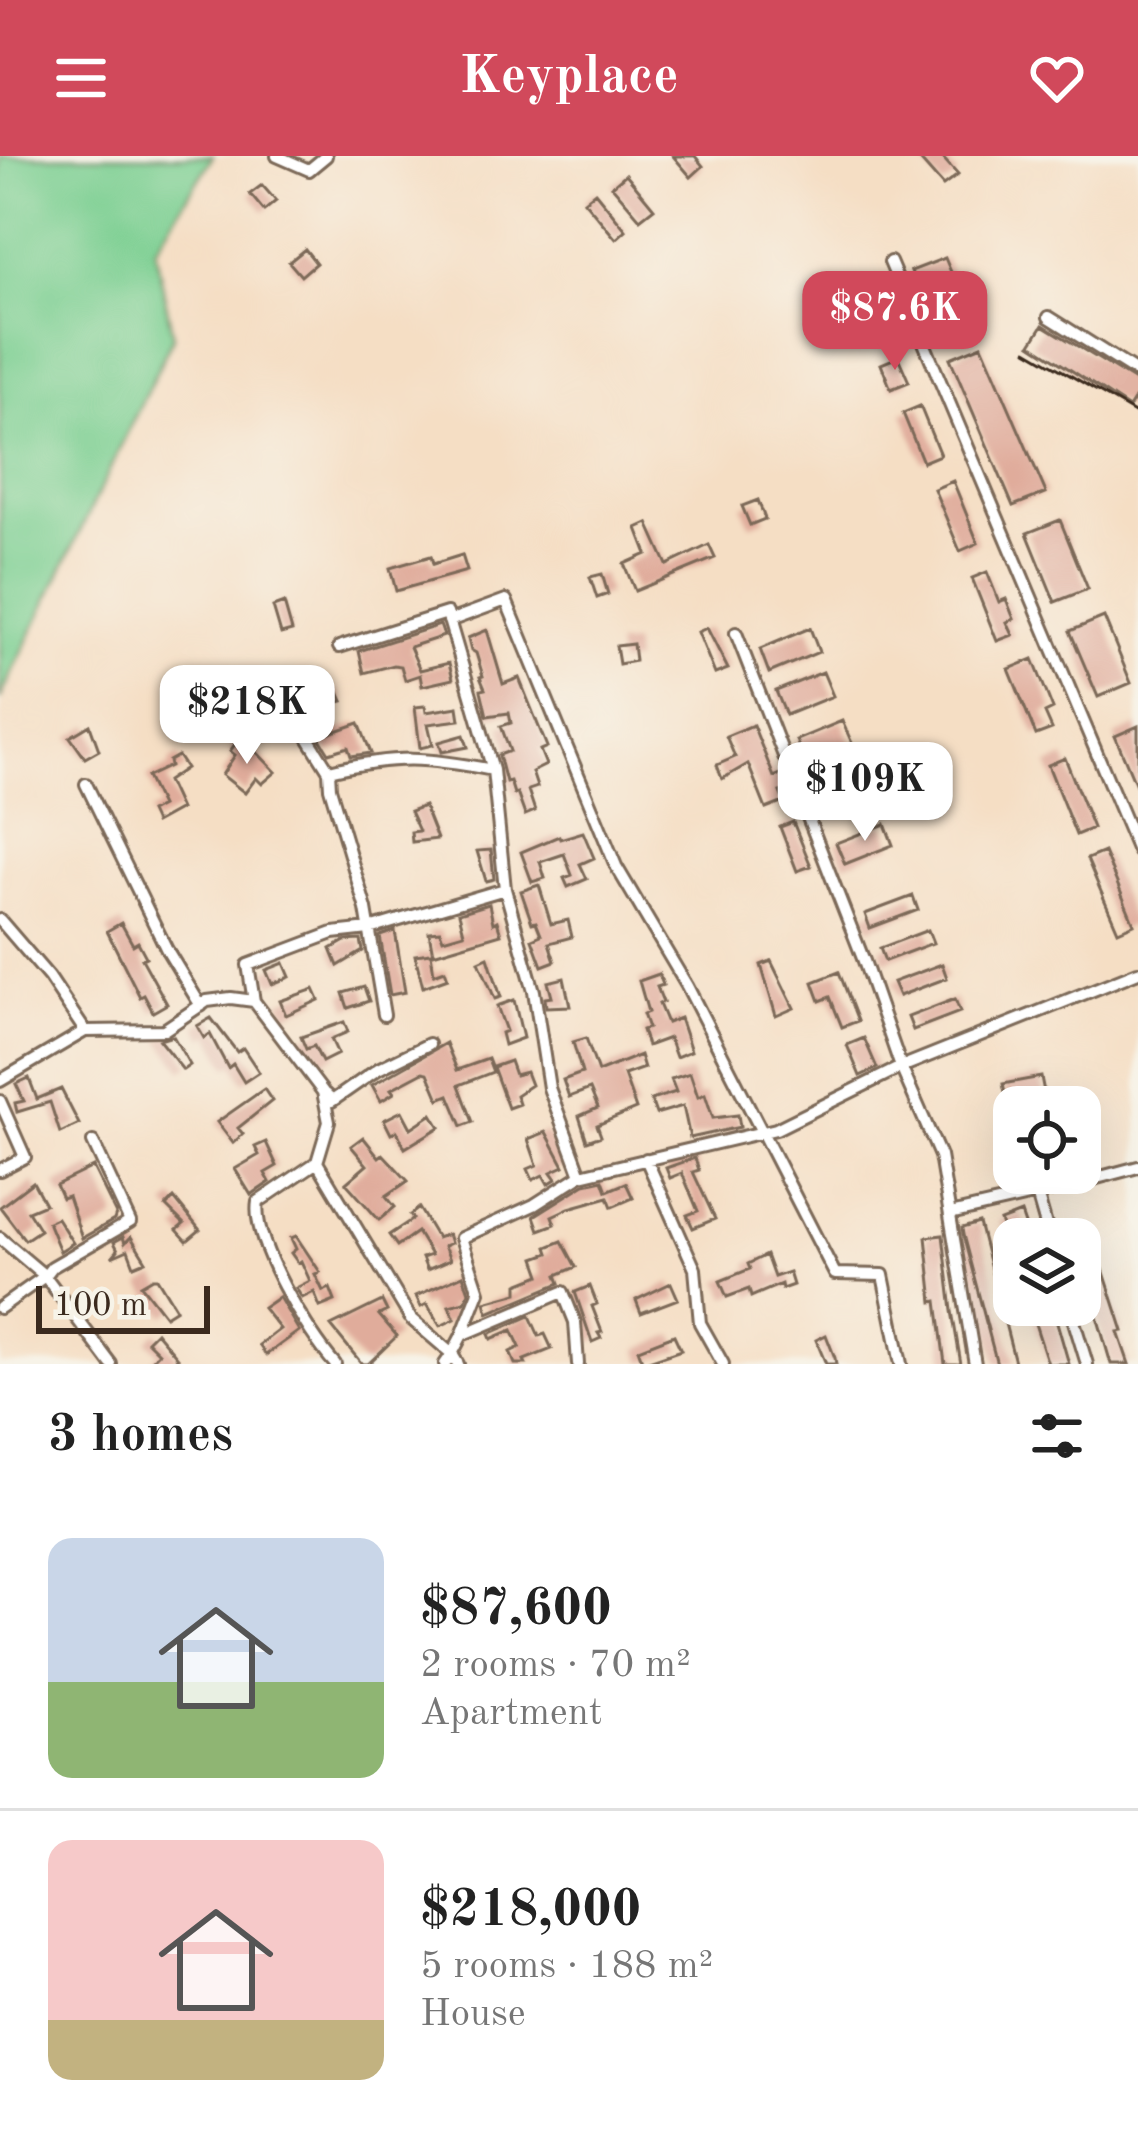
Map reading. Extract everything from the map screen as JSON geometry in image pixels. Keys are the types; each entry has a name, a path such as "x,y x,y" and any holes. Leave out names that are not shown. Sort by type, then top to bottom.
{"street":[{"path":"277,156 309,170 326,156"},
{"path":"890,262 1138,851"},
{"path":"1049,317 1138,373"},
{"path":"449,621 506,600 616,866 687,986 835,1274 883,1275 901,1364"},
{"path":"339,647 447,613 493,770 505,889 534,991 549,1088 581,1175"},
{"path":"736,634 940,1156 975,1364"},
{"path":"300,725 329,771 369,929 384,1016"},
{"path":"329,771 422,757 493,770"},
{"path":"86,784 167,950 201,1006"},
{"path":"429,1044 378,1069 332,1101 254,1001 248,965 333,933 369,929 505,889"},
{"path":"0,920 49,977 85,1031"},
{"path":"317,1162 411,1318 451,1361 479,1292 461,1238 534,1205 581,1175 776,1130 902,1067 1138,972"},
{"path":"0,1081 85,1031 164,1030 201,1006 231,998 254,1001"},
{"path":"322,1092 329,1121 317,1162 258,1202 255,1216 276,1270 335,1364"},
{"path":"0,1101 26,1157 0,1170"},
{"path":"0,1308 52,1267 130,1222 93,1142"},
{"path":"646,1159 694,1269 700,1323 723,1364"},
{"path":"1101,1177 1138,1167"},
{"path":"950,1214 1037,1194 1044,1218"},
{"path":"0,1238 45,1276 111,1364"},
{"path":"462,1335 562,1292 575,1322 578,1364"},
{"path":"1076,1326 1087,1364"}],"green space":[{"path":"0,156 213,156 155,249 173,337 0,699"}],"building":[{"path":"673,156 695,156 703,166 691,177"},
{"path":"926,156 941,156 958,175 943,186 921,161"},
{"path":"626,174 654,208 640,219 612,186"},
{"path":"262,185 276,201 264,211 250,194"},
{"path":"595,192 626,230 616,239 584,201"},
{"path":"305,249 316,263 301,276 289,262"},
{"path":"945,258 974,326 940,340 911,271"},
{"path":"1043,325 1138,383 1138,394 1129,408 1031,344"},
{"path":"982,345 1046,493 1013,506 950,358"},
{"path":"898,357 909,382 891,389 881,364"},
{"path":"920,406 940,455 923,462 903,413"},
{"path":"953,481 978,543 960,551 934,489"},
{"path":"758,500 765,519 750,525 742,506"},
{"path":"1060,520 1088,589 1055,602 1027,533"},
{"path":"648,523 667,565 709,545 715,558 635,591 624,564 647,554 637,528"},
{"path":"462,555 467,571 396,591 390,568 431,556 433,564"},
{"path":"987,572 999,602 1006,599 1014,619 1007,622 1013,635 997,641 972,578"},
{"path":"602,574 608,594 597,598 590,577"},
{"path":"284,603 292,631 281,634 273,607"},
{"path":"1104,617 1131,683 1098,697 1070,631"},
{"path":"440,625 444,636 410,647 420,670 449,663 453,679 422,686 420,675 405,680 401,666 394,665 364,673 359,651"},
{"path":"707,628 728,669 715,674 698,632"},
{"path":"810,628 819,652 769,673 760,649"},
{"path":"487,630 503,684 519,678 547,747 540,750 546,765 532,772 537,787 528,790 535,811 525,815 517,793 506,782 499,755 510,751 501,726 511,723 509,713 487,716 483,676 468,638"},
{"path":"633,644 635,661 619,664 616,646"},
{"path":"1033,659 1053,709 1045,713 1052,729 1036,735 1009,669"},
{"path":"823,672 833,696 786,715 776,691"},
{"path":"338,690 343,701 314,709 312,700"},
{"path":"425,706 426,712 458,707 460,720 428,724 433,745 420,748 415,707"},
{"path":"842,721 852,743 805,763 796,740"},
{"path":"359,723 371,753 351,756 348,747 329,753 319,737"},
{"path":"90,725 99,750 85,758 70,737"},
{"path":"753,725 774,777 781,774 787,790 780,792 784,802 766,809 748,764 722,779 717,765 735,757 726,736"},
{"path":"1138,726 1138,790 1115,736"},
{"path":"464,735 468,747 442,752 439,742"},
{"path":"241,736 276,772 262,784 256,778 245,793 222,775"},
{"path":"178,756 186,768 167,781 180,809 155,823 150,812 161,806 147,777 170,766 169,761"},
{"path":"1065,758 1093,828 1076,835 1048,765"},
{"path":"862,773 871,796 826,814 816,791"},
{"path":"424,806 437,839 412,842 411,832 419,831 410,811"},
{"path":"793,822 811,866 797,871 780,827"},
{"path":"885,824 893,845 845,864 836,843"},
{"path":"583,832 594,858 580,864 587,879 568,887 564,878 572,875 564,854 540,862 545,878 532,882 521,852"},
{"path":"491,850 494,879 486,881 477,851"},
{"path":"1104,852 1134,924 1118,931 1087,859"},
{"path":"539,885 551,924 568,920 572,937 549,943 555,961 542,966 532,939 541,935 521,891"},
{"path":"913,896 918,910 870,928 865,914"},
{"path":"489,904 501,934 433,954 429,932 440,931 443,939 464,933 459,913"},
{"path":"121,923 133,945 138,942 167,1004 153,1012 144,995 140,997 107,931"},
{"path":"928,930 933,943 885,961 880,948"},
{"path":"395,931 405,992 390,995 380,936"},
{"path":"361,940 363,951 338,966 331,949 345,941"},
{"path":"431,953 434,974 445,970 448,978 423,987 415,955"},
{"path":"488,957 501,997 495,999 479,961"},
{"path":"771,961 794,1008 776,1016 761,965"},
{"path":"284,963 290,977 272,984 266,970"},
{"path":"942,964 947,978 899,996 893,982"},
{"path":"839,972 858,1021 842,1027 830,997 820,1001 813,982"},
{"path":"659,974 663,985 657,987 663,1002 659,1004 667,1023 680,1018 691,1051 676,1057 669,1038 647,1046 642,1030 648,1028 643,1014 648,1012 639,981"},
{"path":"564,978 570,1006 546,1007 545,998 552,997 548,982"},
{"path":"364,987 369,1001 348,1008 343,993"},
{"path":"314,989 319,1000 286,1015 280,1001"},
{"path":"955,999 960,1012 913,1030 908,1017"},
{"path":"514,1000 523,1038 504,1045 501,1033 506,1031 497,1006"},
{"path":"211,1018 237,1052 243,1048 259,1072 244,1082 233,1064 228,1068 210,1034 204,1038 197,1026"},
{"path":"344,1022 348,1032 331,1039 338,1054 322,1062 314,1046 306,1049 301,1037"},
{"path":"173,1036 190,1065 183,1070 159,1040"},
{"path":"586,1038 598,1072 640,1055 644,1068 624,1075 636,1109 597,1125 601,1136 587,1141 579,1116 598,1108 590,1089 569,1097 563,1080 582,1073 573,1042"},
{"path":"864,1038 877,1068 860,1076 847,1045"},
{"path":"446,1043 457,1070 488,1059 493,1072 459,1085 473,1122 462,1126 449,1095 439,1099 428,1073 391,1089 394,1093 381,1101 372,1085"},
{"path":"510,1061 515,1075 526,1072 531,1085 516,1095 519,1104 508,1108 493,1067"},
{"path":"690,1073 698,1097 705,1094 713,1118 738,1115 740,1127 690,1138 683,1106 656,1114 651,1100 676,1092 671,1079"},
{"path":"1041,1077 1043,1086 1003,1086"},
{"path":"29,1078 37,1099 61,1089 79,1124 60,1133 50,1102 17,1112 15,1103 24,1101 16,1084"},
{"path":"264,1089 272,1101 238,1128 243,1134 233,1143 217,1122"},
{"path":"402,1111 411,1128 432,1114 440,1127 405,1148 397,1131 391,1134 384,1120"},
{"path":"546,1132 564,1166 551,1172 556,1179 548,1184 543,1175 533,1180 528,1169 537,1165 528,1139"},
{"path":"363,1137 408,1181 386,1196 395,1207 379,1220 346,1183 367,1165 351,1146"},
{"path":"266,1142 277,1166 265,1173 270,1182 251,1195 235,1169 259,1155 255,1147"},
{"path":"695,1158 699,1170 693,1172 715,1219 693,1228 687,1215 698,1211 682,1173 670,1178 666,1168"},
{"path":"93,1167 116,1214 114,1220 82,1238 68,1196 62,1198 56,1185"},
{"path":"603,1180 607,1191 626,1183 633,1198 612,1207 608,1197 569,1208 552,1216 555,1224 539,1230 534,1216 585,1184"},
{"path":"33,1182 45,1204 28,1211 40,1230 25,1240 0,1207"},
{"path":"174,1198 200,1230 187,1241 177,1230 184,1224 166,1206"},
{"path":"419,1208 437,1238 448,1234 451,1243 444,1246 450,1260 427,1270 422,1258 431,1255 417,1232 397,1246 389,1235 413,1219 410,1215"},
{"path":"57,1218 73,1243 60,1251 48,1222"},
{"path":"979,1223 993,1277 993,1326 1006,1326 1015,1362 997,1364 962,1228"},
{"path":"943,1235 961,1364 945,1364 937,1301 933,1302 926,1237"},
{"path":"296,1236 320,1272 315,1274 323,1291 330,1288 335,1301 320,1307 314,1292 302,1298 296,1288 310,1281 301,1261 291,1253 296,1249 291,1238"},
{"path":"123,1237 125,1243 131,1237 146,1261 134,1266 128,1250 112,1257 118,1250 114,1242"},
{"path":"562,1241 576,1267 557,1275 560,1283 488,1313 485,1302 518,1293 518,1284 541,1275 535,1258"},
{"path":"766,1255 774,1277 789,1272 793,1285 782,1289 781,1284 751,1297 749,1289 727,1297 720,1281 750,1269 748,1264"},
{"path":"1101,1266 1129,1364 1111,1364 1100,1326"},
{"path":"463,1275 469,1292 465,1302 449,1306 455,1319 440,1326 416,1296"},
{"path":"153,1278 176,1309 165,1316 141,1285"},
{"path":"671,1283 678,1299 641,1313 636,1300"},
{"path":"590,1286 602,1332 592,1342 575,1292"},
{"path":"279,1297 299,1331 266,1355 259,1345 280,1329 263,1308"},
{"path":"382,1301 387,1311 379,1315 397,1336 368,1364 362,1364 331,1326"},
{"path":"530,1316 539,1336 545,1334 552,1349 524,1360 526,1364 515,1364 510,1352 520,1347 512,1330 491,1339 489,1334"},
{"path":"1036,1326 1058,1326 1069,1364 1048,1364"},
{"path":"156,1332 178,1358 171,1364 148,1364 159,1353 147,1341"},
{"path":"674,1335 681,1350 643,1363 638,1349"},
{"path":"826,1335 836,1364 826,1364 816,1340"}],"railway":[{"path":"1027,350 1138,415"}]}
